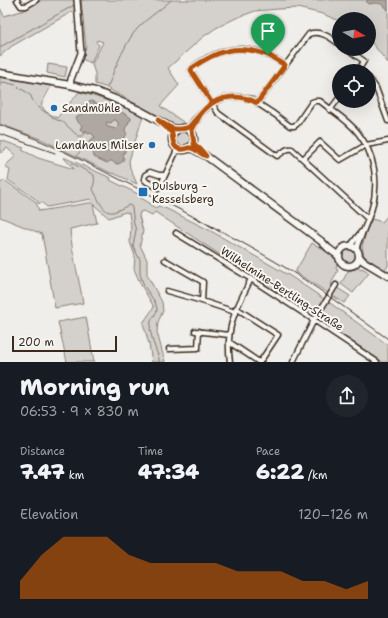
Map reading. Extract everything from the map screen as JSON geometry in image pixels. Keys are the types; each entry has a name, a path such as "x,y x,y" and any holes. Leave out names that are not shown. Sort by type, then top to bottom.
{"main road":[{"path":"0,73 96,91 140,110 172,128 185,128 189,130 192,133 195,146 206,156"},
{"path":"158,120 170,131 173,143 178,148 193,148 206,156 321,241 339,257"},
{"path":"172,136 177,129"},
{"path":"187,148 193,141"},
{"path":"321,241 335,248 341,249 346,246 354,247 363,261 388,276"},
{"path":"341,249 339,252 339,257 340,262 344,265 350,266 362,264 378,270"},
{"path":"355,264 358,261 359,256"}],"street":[{"path":"17,0 22,6 24,6 36,0"},
{"path":"70,85 81,53 77,0"},
{"path":"257,103 309,34 323,34 332,39"},
{"path":"285,65 268,55 252,50 240,49 225,51 209,57 191,70 218,113 274,155 277,156 287,149 292,149 368,219"},
{"path":"357,56 364,61 363,64"},
{"path":"376,88 388,121"},
{"path":"185,128 190,126 194,120 212,103 224,98 241,97 251,99 290,126 297,124 312,102 320,101 346,121 357,132 366,145 374,166 376,182 374,200 368,219 354,247"},
{"path":"192,133 200,115"},
{"path":"303,159 320,142 340,160 366,145 388,141"},
{"path":"165,175 150,172 144,179 159,188 178,148"},
{"name":"Wilhelmine-Bertling-Straße","path":"176,233 251,279 377,362"},
{"path":"165,260 203,282 202,301"},
{"path":"230,362 229,335 235,310 251,279"},
{"path":"293,362 314,320 336,285"},
{"path":"167,291 235,310 278,335 259,362 229,342"},
{"path":"169,349 198,348 197,331 229,335"}],"shaded area":[{"path":"42,0 75,0 75,10 12,46 0,56 0,8 4,16 25,10"},
{"path":"81,0 388,0 388,63 376,48 376,12 332,12 332,18 323,14 297,8 255,11 216,28 203,37 168,68 179,85 160,106 186,124 175,125 105,87 95,84 95,74 92,64 103,42 97,40 96,42 99,45 91,63 82,59 86,47"},
{"path":"367,0 388,0 388,10 380,4 367,3"},
{"path":"48,64 67,67 65,77 47,73"},
{"path":"0,77 51,86 41,105 46,112 57,118 79,92 128,108 143,116 129,161 130,168 137,184 43,140 0,124"},
{"path":"91,101 124,113 131,118 125,129 127,134 123,139 123,145 125,146 125,152 123,154 124,159 120,163 115,164 110,161 107,163 94,157 93,151 83,145 95,137 91,133 88,134 86,130 85,132 80,129 82,126 76,117 81,114 79,107 81,105 85,105","holes":["116,120 119,125 117,125 118,127 116,129 108,127 106,124 107,122 111,123"]},
{"path":"183,130 189,133 192,139 189,145 183,148 177,145 174,139 177,133"},
{"path":"0,140 24,148 22,150 38,158 74,169 63,157 111,178 110,180 140,195 141,198 151,204 150,205 156,208 158,206 167,209 209,230 290,276 388,345 388,362 383,362 155,212 152,215 144,211 140,212 139,216 143,231 140,245 147,260 147,275 162,302 163,311 158,322 157,332 165,362 152,362 143,323 154,307 141,285 134,269 135,256 130,242 131,226 129,213 125,212 109,218 93,204 97,223 70,229 72,248 83,303 55,308 42,234 0,217 0,184 4,180 36,202 39,211 93,203 91,199 47,207 41,202 39,204 37,200 8,180 10,170 5,166 16,156 7,148 1,153"},
{"path":"388,215 388,266 385,270 364,256 362,246 366,231 372,219 382,222"},
{"path":"312,243 336,259 336,269 338,270 331,284 350,296 344,303 295,272"},
{"path":"346,248 352,248 357,253 355,262 352,264 346,264 341,259 341,253"},
{"path":"359,268 364,269 369,273 353,293 341,284 348,271"},
{"path":"86,317 94,362 67,362 58,322"}],"waterway":[{"path":"79,2 83,0"},
{"path":"107,87 122,53 133,34 141,24 171,0"},
{"path":"0,47 76,4"},
{"path":"0,83 4,82 16,85 25,91 31,96 37,106 53,118 62,121 78,136 82,136 87,132"},
{"path":"77,155 85,146"},
{"path":"72,163 94,175 93,189 102,205 108,212 115,211 129,205 132,208 136,230 133,246 140,260 140,274 144,286 155,302 157,308 157,311 151,321 150,329 159,362"}],"tram line":[{"path":"0,125 32,137 64,152 183,211 239,241 305,280 388,339"},
{"path":"0,134 55,153"}],"railway":[{"path":"194,216 220,232"}],"place":[{"name":"Sandmühle","path":"54,108"},
{"name":"Landhaus Milser","path":"152,145"},
{"name":"Duisburg - Kesselsberg","path":"143,192"}],"route":[{"path":"268,55 252,50 234,49 215,54 192,68 192,72 212,103 205,109 200,115 192,130 195,146 206,156 193,148 182,149 174,145 172,141 172,133 158,120 174,129 188,128 194,120 200,115 212,103 224,98 241,97 251,99 257,103 285,65 268,55"}]}
